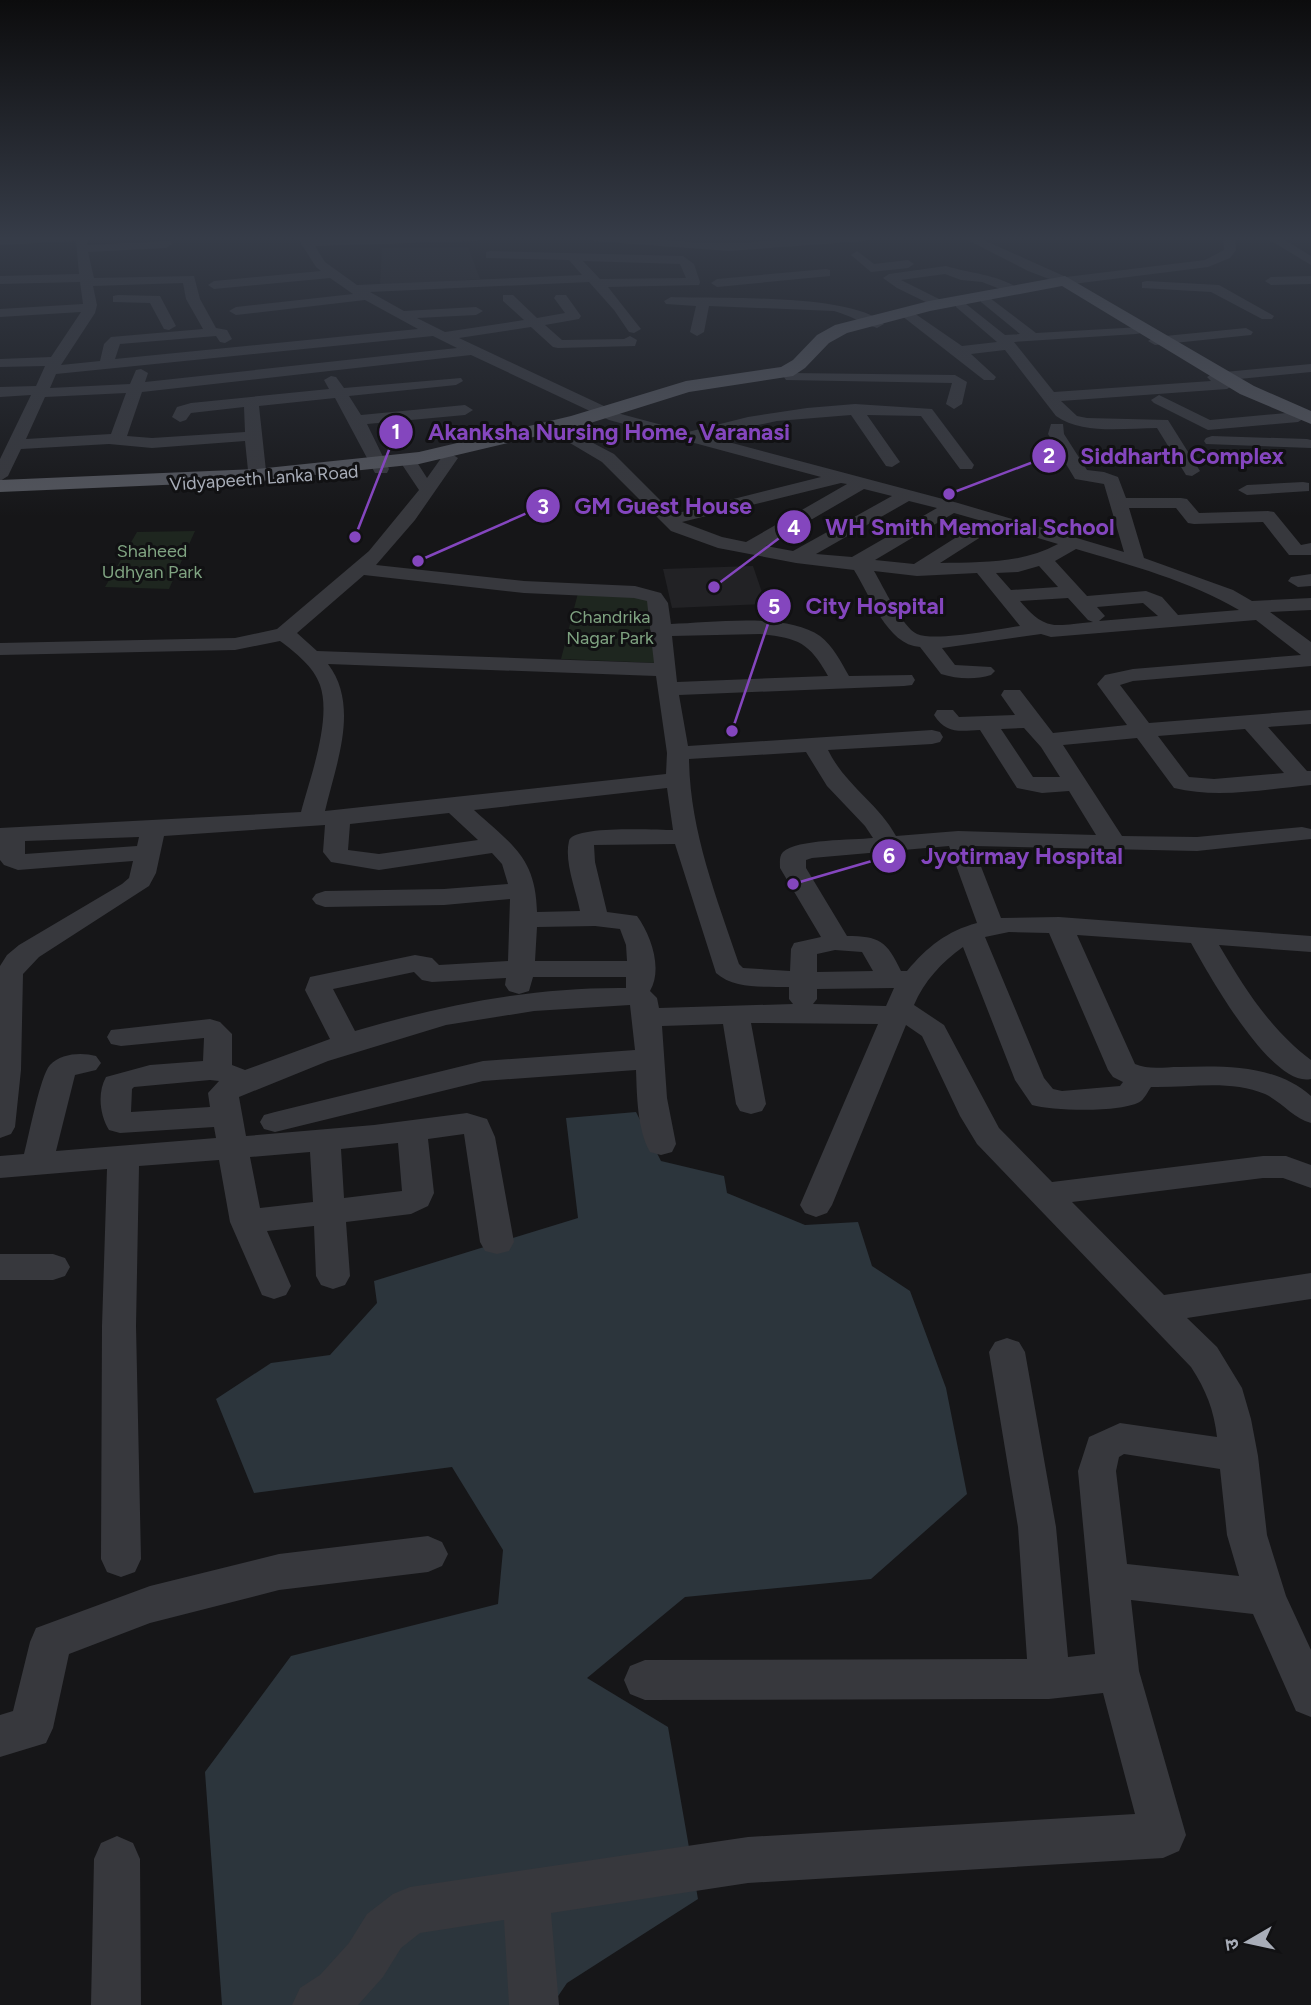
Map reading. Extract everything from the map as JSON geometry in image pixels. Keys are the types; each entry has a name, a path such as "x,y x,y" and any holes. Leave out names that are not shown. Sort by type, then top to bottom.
{"main road":[{"name":"Vidyapeeth Lanka Road","path":"611,415 686,387 786,372 799,364 830,334 843,331"},
{"name":"Vidyapeeth Lanka Road","path":"0,492 258,477 450,458 693,391 791,377 811,367 841,337 855,331"},
{"path":"1127,331 1133,335 1161,341"},
{"path":"1143,331 1213,373 1306,420"},
{"name":"Vidyapeeth Lanka Road","path":"409,462 556,429"},
{"name":"Vidyapeeth Lanka Road","path":"0,486 258,477"}],"street":[{"path":"0,476 53,365 66,331"},
{"path":"129,331 130,339"},
{"path":"432,331 611,415 952,507 1136,561 1210,587 1255,611 1311,652"},
{"path":"0,363 106,365 234,353 301,340 472,331"},
{"path":"542,331 558,344 587,345 631,342 627,331"},
{"path":"929,331 989,377"},
{"path":"992,331 1008,344 1062,412 1079,422 1157,422 1164,425 1192,471"},
{"path":"1025,331 1033,337"},
{"path":"1161,341 1246,332"},
{"path":"106,365 112,342 130,339 222,333 234,353"},
{"path":"942,359 1033,337 1133,335"},
{"path":"1008,344 1133,335"},
{"path":"587,345 601,360"},
{"path":"0,392 135,388 475,349"},
{"path":"1050,397 1213,373 1278,359"},
{"path":"117,440 146,361"},
{"path":"323,367 357,420 379,466"},
{"path":"1213,373 1311,368"},
{"path":"791,377 913,370 958,380 954,404"},
{"path":"180,417 181,411 186,409 456,381"},
{"path":"1272,404 1311,399"},
{"path":"1159,400 1208,425 1306,420"},
{"path":"251,402 258,477"},
{"path":"689,436 772,417 855,409 926,412 966,465"},
{"path":"855,409 892,462"},
{"path":"357,420 465,410"},
{"path":"1057,426 1056,434 1081,475 1104,477 1112,481 1136,561"},
{"path":"556,429 600,453 624,471 669,520 681,538 796,557 917,570 1018,566 1043,559 1073,542"},
{"path":"16,443 117,440 152,443 253,436"},
{"path":"1174,439 1307,444"},
{"path":"1247,490 1295,476 1270,444"},
{"path":"0,649 235,645 284,634 361,569 409,516 450,458"},
{"path":"409,462 419,480 428,488"},
{"path":"1233,474 1296,551 1311,549"},
{"path":"669,520 841,478"},
{"path":"749,548 862,483"},
{"path":"796,557 907,495"},
{"path":"1120,503 1181,503 1194,519 1268,516"},
{"path":"858,565 952,507"},
{"path":"917,570 996,520"},
{"path":"1043,559 1106,628"},
{"path":"858,565 906,637 928,643 1038,629 1065,632 1174,622 1311,604"},
{"path":"361,569 524,587 653,592 658,603 687,837 722,959 736,976 751,1104"},
{"path":"983,569 1029,624 1038,629"},
{"path":"1006,596 1146,597 1155,601 1174,622"},
{"path":"661,630 775,629 801,634 820,647 842,682"},
{"path":"284,634 298,643 311,657 331,685 333,712 328,748 311,819"},
{"path":"928,643 948,670 984,671"},
{"path":"311,657 667,679 842,682 904,680"},
{"path":"1306,778 1214,786 1182,783 1108,684 1133,675 1311,660"},
{"path":"1012,695 1050,743 1114,843"},
{"path":"945,715 949,721 957,724 1030,721"},
{"path":"1050,743 1063,737 1311,717"},
{"path":"1251,722 1306,778"},
{"path":"987,724 1025,783 1042,786 1075,783"},
{"path":"678,753 932,737"},
{"path":"814,744 820,760 841,790 875,819 887,842"},
{"path":"7,834 12,860 18,862 311,819 678,780"},
{"path":"456,805 514,861 519,873 523,920 518,1002"},
{"path":"338,817 335,852 338,857 379,862 498,845"},
{"path":"1302,834 1197,844 958,838 887,842 809,851 791,859 793,868 837,940 843,944 869,944 876,950 900,996 934,1031 975,1116 988,1136 1204,1357 1224,1388 1233,1419 1239,1456 1247,1535 1266,1597 1311,1698"},
{"path":"595,918 582,862 581,840 687,837"},
{"path":"958,838 980,929 1030,1080 1043,1098 1062,1101 1122,1096 1130,1094 1143,1077"},
{"path":"0,1127 9,974 17,961 29,951 140,881 150,841"},
{"path":"324,899 444,897 522,890"},
{"path":"523,920 595,918 623,920 632,927 640,947 652,1098 661,1144"},
{"path":"816,1205 900,996 939,949 980,929 1004,923 1311,944"},
{"path":"1059,925 1118,1062 1131,1075 1226,1076 1260,1081 1287,1090 1311,1113"},
{"path":"1200,935 1255,1026 1270,1044 1309,1071"},
{"path":"804,1013 804,949 837,940"},
{"path":"346,1042 319,990 320,984 415,962 422,964 432,974 521,969 739,1014 804,1013 900,996"},
{"path":"736,976 802,980 900,996"},
{"path":"227,1116 125,1123 117,1121 116,1088 119,1081 135,1077 230,1076 432,1018 518,1002 642,994"},
{"path":"121,1037 210,1028 218,1034 230,1076 223,1094 246,1222 274,1286"},
{"path":"275,1122 483,1071 649,1059"},
{"path":"37,1164 61,1071 69,1065 86,1063"},
{"path":"0,1167 234,1149 467,1123 476,1126 496,1242"},
{"path":"246,1222 404,1205 417,1198 412,1131"},
{"path":"325,1140 332,1276"},
{"path":"121,1559 119,1314 123,1158"},
{"path":"1047,1194 1263,1167 1286,1167 1311,1177"},
{"path":"0,1267 53,1267"},
{"path":"1158,1309 1311,1286"},
{"path":"1007,1352 1037,1527 1049,1679"},
{"path":"317,2005 337,1992 366,1960 384,1931 410,1912 748,1860 1163,1835 1118,1671 1097,1471 1102,1448 1120,1438 1239,1456"},
{"path":"0,1736 31,1728 51,1642 150,1605 279,1572 428,1554"},
{"path":"1109,1580 1266,1597"},
{"path":"645,1680 1049,1679 1118,1671"},
{"path":"116,2005 117,1859"},
{"path":"526,1895 534,2005"}],"shaded area":[{"path":"753,566 766,604 672,608 663,569"},
{"path":"636,1112 661,1161 724,1176 727,1193 805,1225 858,1222 872,1266 910,1291 946,1388 967,1494 871,1579 685,1597 587,1678 668,1727 698,1899 567,1983 552,2005 222,2005 205,1772 291,1656 498,1604 503,1550 452,1467 254,1493 216,1399 271,1363 330,1355 377,1303 374,1281 578,1218 566,1118"}],"green space":[{"name":"Shaheed Udhyan Park","path":"195,531 169,589 105,587 137,532"},
{"name":"Chandrika Nagar Park","path":"578,593 643,595 653,601 658,663 561,659"}],"place":[{"name":"Siddharth Complex","path":"949,494"},
{"name":"Akanksha Nursing Home, Varanasi","path":"355,537"},
{"name":"GM Guest House","path":"418,561"},
{"name":"WH Smith Memorial School","path":"714,587"},
{"name":"City Hospital","path":"732,731"},
{"name":"Jyotirmay Hospital","path":"793,884"}]}
